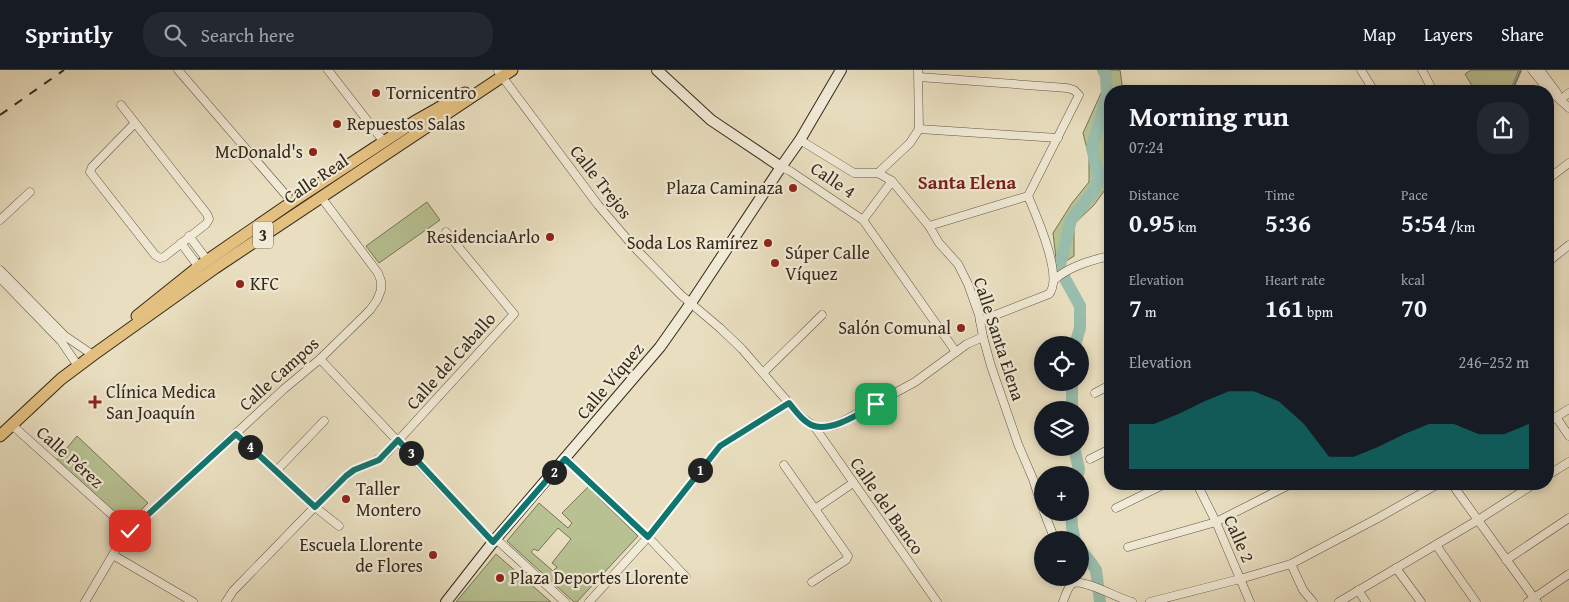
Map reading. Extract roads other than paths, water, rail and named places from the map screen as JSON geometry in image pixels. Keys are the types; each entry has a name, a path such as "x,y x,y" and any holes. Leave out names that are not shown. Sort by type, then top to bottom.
{"main road":[{"name":"Calle Real","path":"93,355 152,303 202,263 384,142 500,73 512,70"},
{"name":"Calle 4","path":"657,70 711,120 781,166"},
{"name":"Calle Víquez","path":"446,602 495,541 660,347 800,140 841,70"},
{"name":"Calle Real","path":"1,434 93,355 264,235 427,126 500,73"},
{"path":"368,165 384,146 384,142 394,142 411,130 427,126"},
{"path":"264,235 277,219 290,210 292,202 300,204 315,196 321,197 321,191 349,166"}],"street":[{"path":"178,70 292,202"},
{"path":"328,70 384,142"},
{"path":"1361,70 1370,85"},
{"path":"1422,70 1430,85"},
{"path":"1532,70 1544,85"},
{"path":"1540,70 1551,85"},
{"name":"Calle Trejos","path":"500,73 598,205 634,247 691,303 720,328 762,373"},
{"path":"878,173 910,144 919,129 918,74 1074,90 1078,92 1079,97 1028,196 929,226"},
{"path":"1554,89 1569,108"},
{"path":"1554,93 1561,99"},
{"path":"1561,99 1569,93"},
{"path":"121,105 207,214 209,219 206,224 164,257 160,258 155,255 90,172 92,167 135,123"},
{"path":"919,129 1058,138"},
{"name":"Calle Santa Elena","path":"800,140 854,173 878,173 892,181 929,226 939,243 958,264 968,284 1018,444 1034,482"},
{"path":"1554,174 1569,163"},
{"name":"Calle 4","path":"781,166 862,220 956,352"},
{"path":"862,220 892,181"},
{"path":"0,220 30,192"},
{"path":"980,321 1049,294 1054,289 1056,278 1046,241 1028,196"},
{"name":"Calle Campos","path":"85,602 113,555 130,531 320,359 373,306 380,295 382,285 373,265 321,197"},
{"name":"Calle del Caballo","path":"398,440 514,314 446,232"},
{"path":"189,236 202,263"},
{"path":"181,243 202,263"},
{"path":"1554,257 1569,245"},
{"path":"1056,278 1074,267 1104,257"},
{"path":"0,262 0,268 63,339 78,366"},
{"path":"0,278 33,307"},
{"path":"762,373 822,315"},
{"path":"814,426 836,425 851,418 915,382 973,340 983,337"},
{"path":"63,339 93,355"},
{"path":"320,359 367,411 398,440 495,541 565,602"},
{"name":"Calle del Banco","path":"762,373 806,422 814,426 852,483 937,602"},
{"path":"1095,393 1104,388"},
{"path":"589,602 648,537 720,446 789,403"},
{"path":"1569,409 1556,416 1569,436"},
{"path":"276,471 324,421"},
{"name":"Calle Pérez","path":"12,425 130,531"},
{"path":"236,434 315,507 339,526"},
{"path":"226,602 233,591 346,476 354,470 379,460 398,440"},
{"path":"1090,459 1104,452"},
{"path":"565,459 648,537 686,577"},
{"path":"1554,472 1569,462"},
{"path":"784,465 848,556 846,560 812,582"},
{"path":"815,509 852,483"},
{"path":"1116,508 1153,490"},
{"name":"Calle 2","path":"1200,490 1216,522 1250,602"},
{"path":"1128,547 1216,522 1279,490"},
{"path":"1150,602 1291,564 1427,490"},
{"path":"1456,490 1506,560 1532,601 1569,574"},
{"path":"1339,602 1478,520 1525,490"},
{"path":"1506,560 1569,518"},
{"path":"1436,544 1476,602"},
{"path":"113,555 193,602"},
{"path":"1291,564 1303,590 1313,602"},
{"path":"1396,568 1421,602"},
{"path":"1089,584 1132,602"},
{"path":"1063,602 1069,587"},
{"path":"1358,590 1366,602"}],"waterway":[{"path":"1103,70 1106,76 1106,85"},
{"path":"1515,85 1521,70"},
{"path":"1078,336 1080,328 1080,306 1064,277 1060,265 1071,220 1093,192 1099,178 1092,148 1104,106"},
{"path":"1072,391 1072,401"},
{"path":"1076,456 1078,466"},
{"path":"1072,521 1073,531"},
{"path":"1089,560 1096,570 1100,602"}],"railway":[{"path":"0,115 64,70"}],"place":[{"name":"Tornicentro","path":"376,93"},
{"name":"Repuestos Salas","path":"337,124"},
{"name":"McDonald's","path":"313,152"},
{"name":"Plaza Caminaza","path":"793,188"},
{"name":"ResidenciaArlo","path":"550,237"},
{"name":"Soda Los Ramírez","path":"768,243"},
{"name":"Súper Calle Víquez","path":"775,263"},
{"name":"KFC","path":"240,284"},
{"name":"Salón Comunal","path":"961,328"},
{"name":"Clínica Medica San Joaquín","path":"95,402"},
{"name":"Taller Montero","path":"346,499"},
{"name":"Escuela Llorente de Flores","path":"433,555"},
{"name":"Plaza Deportes Llorente","path":"500,578"}],"district":[{"name":"Santa Elena","path":"967,182"}]}
